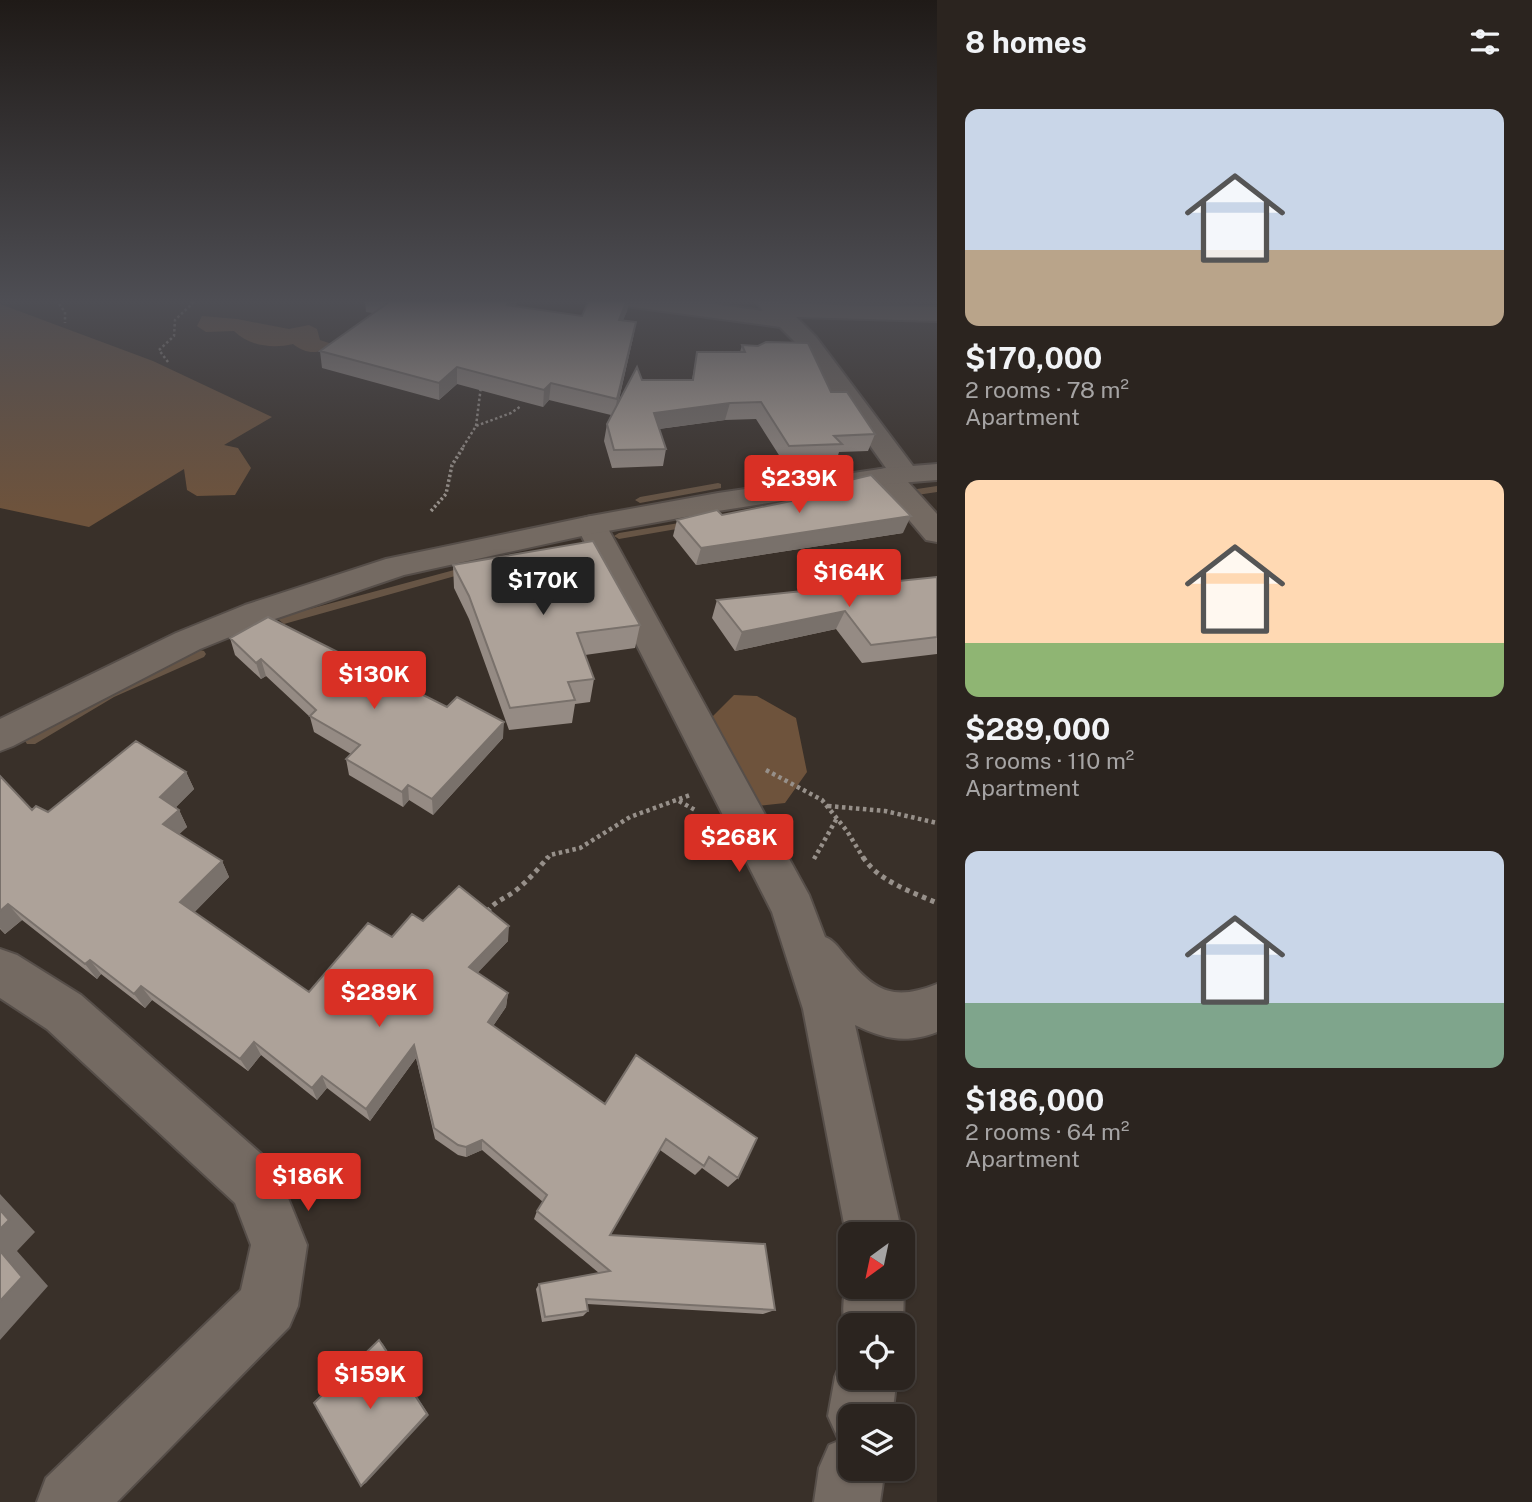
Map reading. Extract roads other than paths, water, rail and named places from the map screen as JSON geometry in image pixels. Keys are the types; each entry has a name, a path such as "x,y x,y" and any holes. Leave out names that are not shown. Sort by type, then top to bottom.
{"street":[{"path":"827,370 937,533"},
{"path":"0,736 188,641 257,614 397,566 591,525 896,475 937,472"},
{"path":"591,525 793,909 827,1009 871,1222"},
{"path":"803,939 844,989 873,1009 898,1020 927,1014 937,1007"},
{"path":"0,971 64,1012 256,1185 279,1245 268,1306 70,1502"},
{"path":"848,1502 850,1481"}],"waterway":[{"path":"750,483 825,470"},
{"path":"640,500 718,486"},
{"path":"917,492 937,489"},
{"path":"619,536 691,524"},
{"path":"284,620 469,569"},
{"path":"31,741 110,694 200,654"}]}
